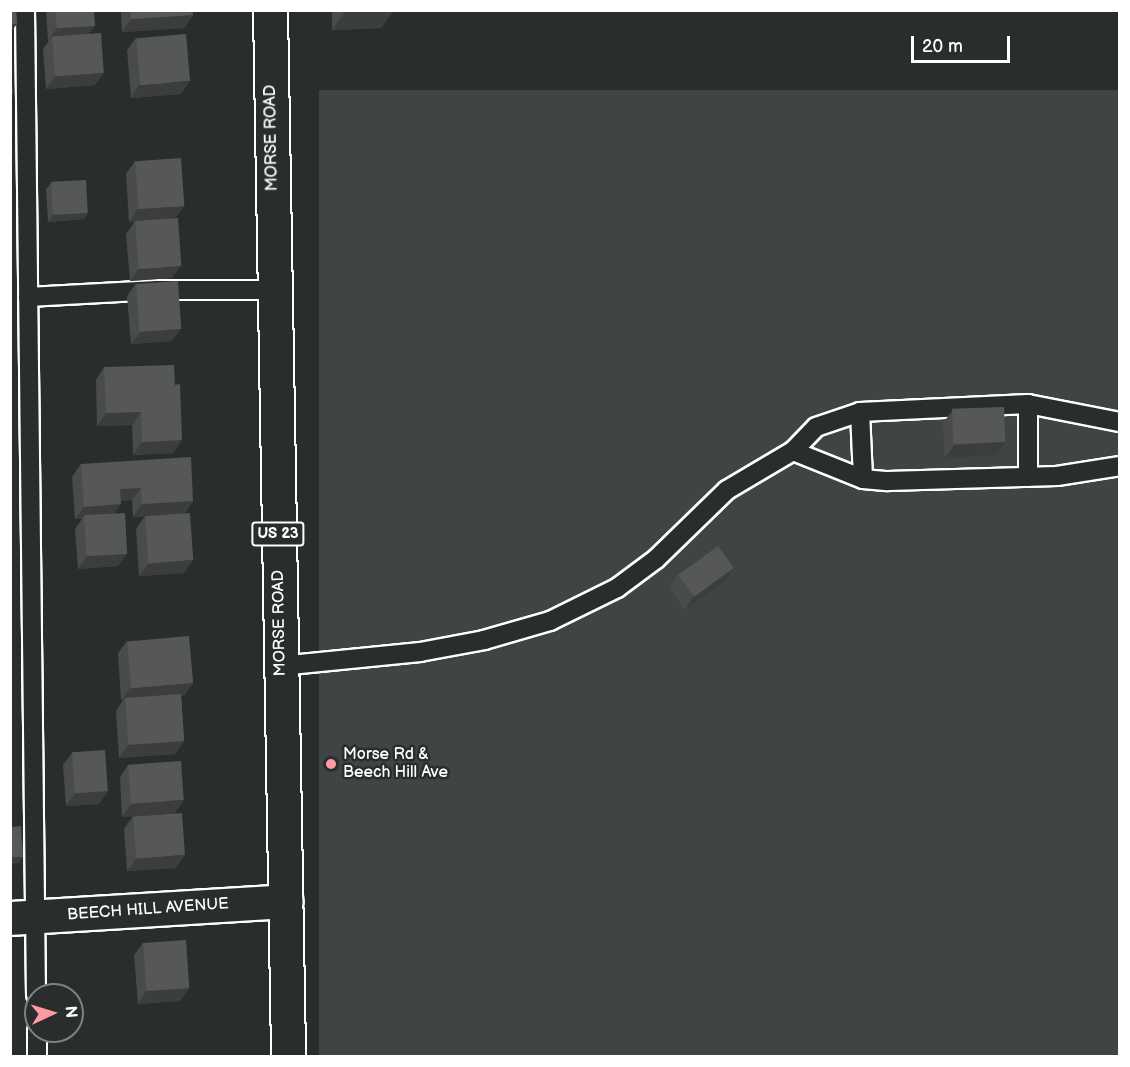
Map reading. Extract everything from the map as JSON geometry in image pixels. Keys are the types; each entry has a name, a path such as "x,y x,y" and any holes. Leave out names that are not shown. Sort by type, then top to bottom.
{"main road":[{"name":"MORSE ROAD","path":"270,10 288,1056"},
{"name":"BEECH HILL AVENUE","path":"23,918 285,901"}],"lane":[{"path":"25,10 28,297 23,918 34,983"},
{"path":"28,297 157,290 274,290"},
{"path":"280,666 420,652 484,640 550,621 617,588 656,560 726,490 793,451 816,427 860,412 1028,404 1119,422"},
{"path":"1028,404 1028,477"},
{"path":"860,412 863,479"},
{"path":"793,451 863,479 1028,477 1119,466"}],"shaded area":[{"path":"319,90 1119,90 1119,1056 319,1056"}],"building":[{"path":"10,10 16,10 17,24 10,24"},
{"path":"55,10 94,10 95,26 57,28"},
{"path":"131,10 192,10 193,15 131,19"},
{"path":"345,10 375,10 345,12"},
{"path":"101,33 104,73 55,76 52,36"},
{"path":"186,34 190,81 140,85 136,38"},
{"path":"10,64 13,94 10,94"},
{"path":"181,158 184,206 138,209 135,161"},
{"path":"86,180 88,213 53,215 51,182"},
{"path":"10,182 12,209 10,209"},
{"path":"178,218 181,266 138,269 135,221"},
{"path":"178,281 181,329 139,332 136,284"},
{"path":"174,365 175,385 180,384 182,440 142,442 141,412 106,413 104,367"},
{"path":"1004,407 1005,442 953,444 952,409"},
{"path":"191,457 193,501 142,504 141,488 120,489 121,504 84,507 81,464"},
{"path":"125,513 127,554 86,556 84,515"},
{"path":"190,513 193,560 148,563 145,516"},
{"path":"718,546 734,568 694,597 678,575"},
{"path":"189,636 193,683 131,688 127,641"},
{"path":"181,694 184,741 128,745 125,698"},
{"path":"105,750 108,791 75,793 72,752"},
{"path":"181,761 184,800 131,804 128,765"},
{"path":"182,813 185,855 136,858 133,816"},
{"path":"21,826 23,857 10,857 10,827"},
{"path":"186,940 189,988 146,991 143,943"}],"place":[{"name":"Morse Rd & Beech Hill Ave","path":"331,764"}]}
